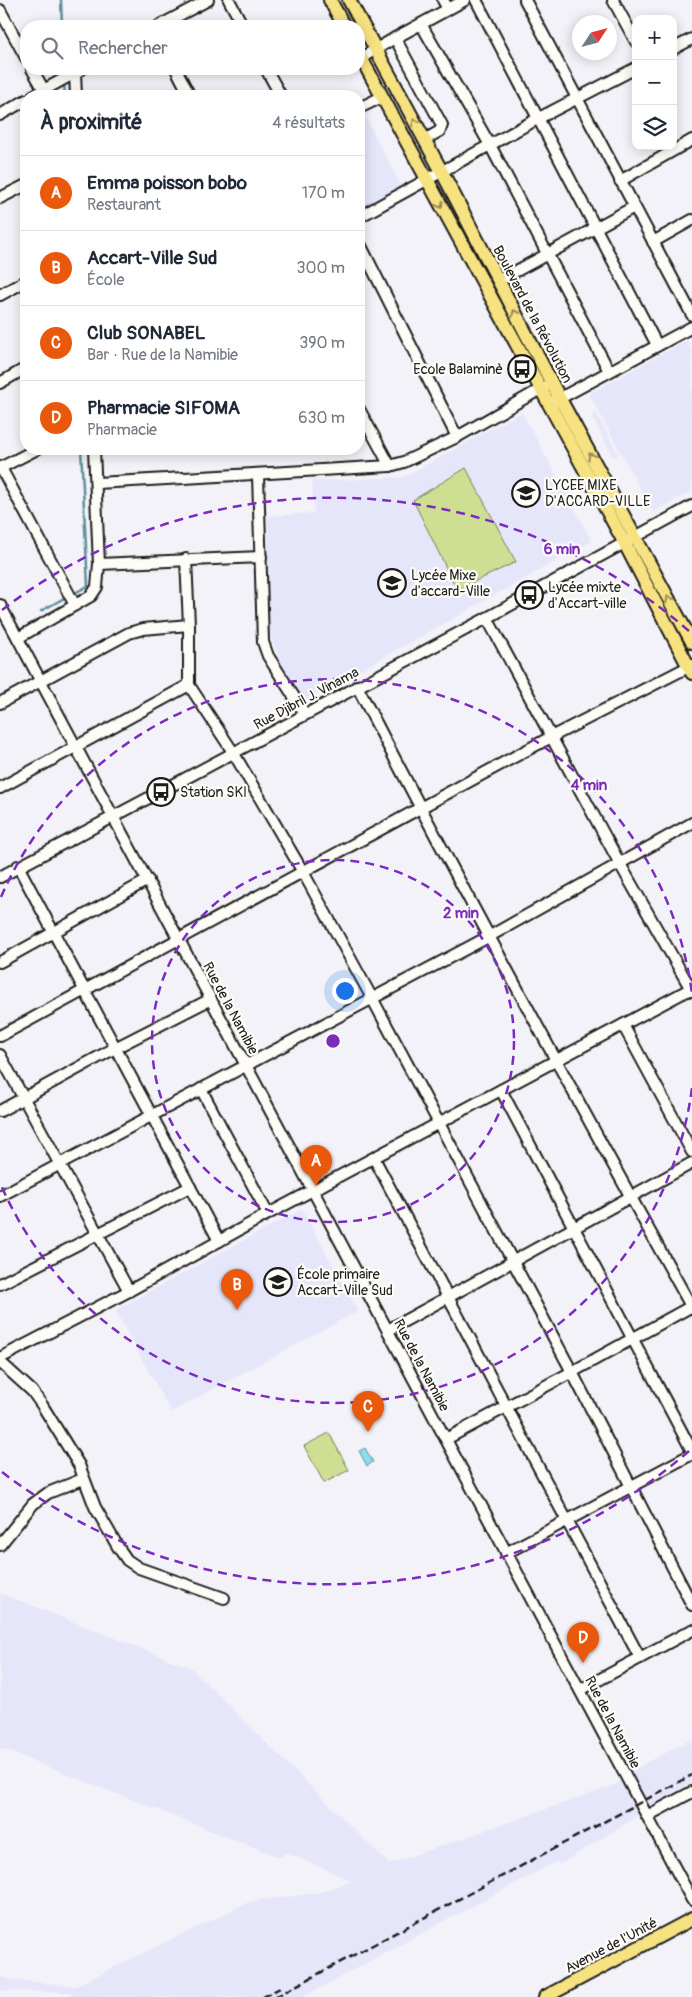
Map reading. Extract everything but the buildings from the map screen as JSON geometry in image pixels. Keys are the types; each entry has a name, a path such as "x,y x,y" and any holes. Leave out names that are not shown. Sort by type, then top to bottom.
{"main road":[{"path":"330,0 341,20"},
{"name":"Boulevard de la Révolution","path":"349,0 360,20"},
{"name":"Boulevard de la Révolution","path":"365,29 552,383 691,669"},
{"name":"Boulevard de la Révolution","path":"365,65 548,405 692,642"},
{"name":"Avenue de l'Unité","path":"545,1997 692,1919"}],"street":[{"path":"170,20 208,0"},
{"path":"229,0 240,20"},
{"path":"365,54 421,24 446,5 466,0"},
{"path":"476,0 594,227 658,345"},
{"path":"525,0 620,181 691,310"},
{"path":"613,0 632,35"},
{"path":"0,10 20,47"},
{"path":"421,24 490,145 610,371"},
{"path":"395,38 442,125 440,131 424,140"},
{"path":"677,47 692,39"},
{"path":"365,214 539,118 632,70"},
{"path":"35,75 44,90 72,75"},
{"path":"77,90 79,75"},
{"path":"179,75 187,90"},
{"path":"269,75 278,90"},
{"path":"365,105 382,97"},
{"path":"0,115 20,103"},
{"path":"620,181 692,140"},
{"path":"0,198 20,188"},
{"path":"498,281 594,227 634,207"},
{"path":"653,242 692,220"},
{"path":"365,254 457,437"},
{"path":"0,295 20,284"},
{"path":"548,405 692,327"},
{"path":"0,383 20,371"},
{"path":"97,483 390,466 404,462 457,437 552,383"},
{"path":"365,420 390,466"},
{"path":"25,455 0,468 75,605"},
{"path":"18,638 91,596 97,587 99,564 95,455"},
{"path":"258,475 263,642 268,656 305,714"},
{"name":"Rue Djibril J. Vinama","path":"0,877 487,618 692,506"},
{"path":"99,564 261,557"},
{"path":"186,559 189,685 233,752 303,872 372,998 572,1372 692,1605"},
{"name":"Rue de la Namibie","path":"0,605 3,617 18,638 148,880 692,1900"},
{"path":"0,1358 129,1291 268,1214 623,1024 692,989 620,864 487,618"},
{"path":"0,703 129,633 143,629 189,625"},
{"path":"0,1036 551,737 691,669"},
{"path":"0,788 189,685"},
{"path":"356,686 630,1197 692,1307 446,1439"},
{"path":"0,1196 490,936 692,823"},
{"path":"18,866 219,1241"},
{"path":"0,962 148,880"},
{"path":"0,1111 115,1048 211,999"},
{"path":"623,1024 692,1152"},
{"path":"0,1055 129,1291"},
{"path":"201,1089 268,1214"},
{"path":"501,1090 692,1452 632,1487 506,1552"},
{"path":"374,1158 640,1658"},
{"path":"388,1330 574,1229 692,1162"},
{"path":"0,1284 190,1187"},
{"path":"0,1362 32,1391 42,1405 79,1465 95,1507 127,1560 139,1568 224,1598"},
{"path":"0,1545 33,1504 48,1492 83,1479"},
{"path":"580,1690 692,1630"},
{"path":"647,1816 692,1792"}],"shaded area":[{"path":"365,116 403,190 365,210"},
{"path":"687,340 692,350 692,491 653,512 589,394"},
{"name":"Lycée Mixe d'accard-Ville","path":"522,412 592,541 303,702 282,667 267,625 268,516 314,513 312,481 404,477"},
{"path":"596,413 619,455 614,458 591,416"},
{"path":"302,1209 358,1311 171,1412 115,1310"},
{"path":"0,1593 191,1668 389,1864 615,1785 638,1767 692,1739 692,1782 559,1865 557,1861 303,1997 71,1997 71,1992 0,1991 0,1977 75,1986 251,1901 317,1893 352,1881 285,1852 281,1858 0,1748"}],"green space":[{"path":"466,468 516,562 457,590 413,500"},
{"path":"329,1433 349,1470 324,1483 304,1446"}],"water":[{"path":"365,1448 373,1462 367,1466 359,1451"}],"waterway":[{"path":"61,0 62,20"},
{"path":"64,83 65,90"},
{"path":"71,595 88,586 81,455"},
{"path":"41,611 66,597"}],"railway":[{"path":"275,1997 692,1775"},
{"path":"263,1997 280,1988"}],"place":[{"name":"Ecole Balaminè","path":"522,369"},
{"name":"LYCEE MIXE D'ACCARD-VILLE","path":"526,493"},
{"name":"Lycée Mixe d'accard-Ville","path":"392,583"},
{"name":"Lycée mixte d'Accart-ville","path":"529,595"},
{"name":"Station SKI","path":"161,792"},
{"name":"Emma poisson bobo","path":"316,1186"},
{"name":"École primaire Accart-Ville Sud","path":"278,1282"},
{"name":"Accart-Ville Sud","path":"237,1310"},
{"name":"Club SONABEL","path":"368,1432"},
{"name":"Pharmacie SIFOMA","path":"583,1663"}]}
